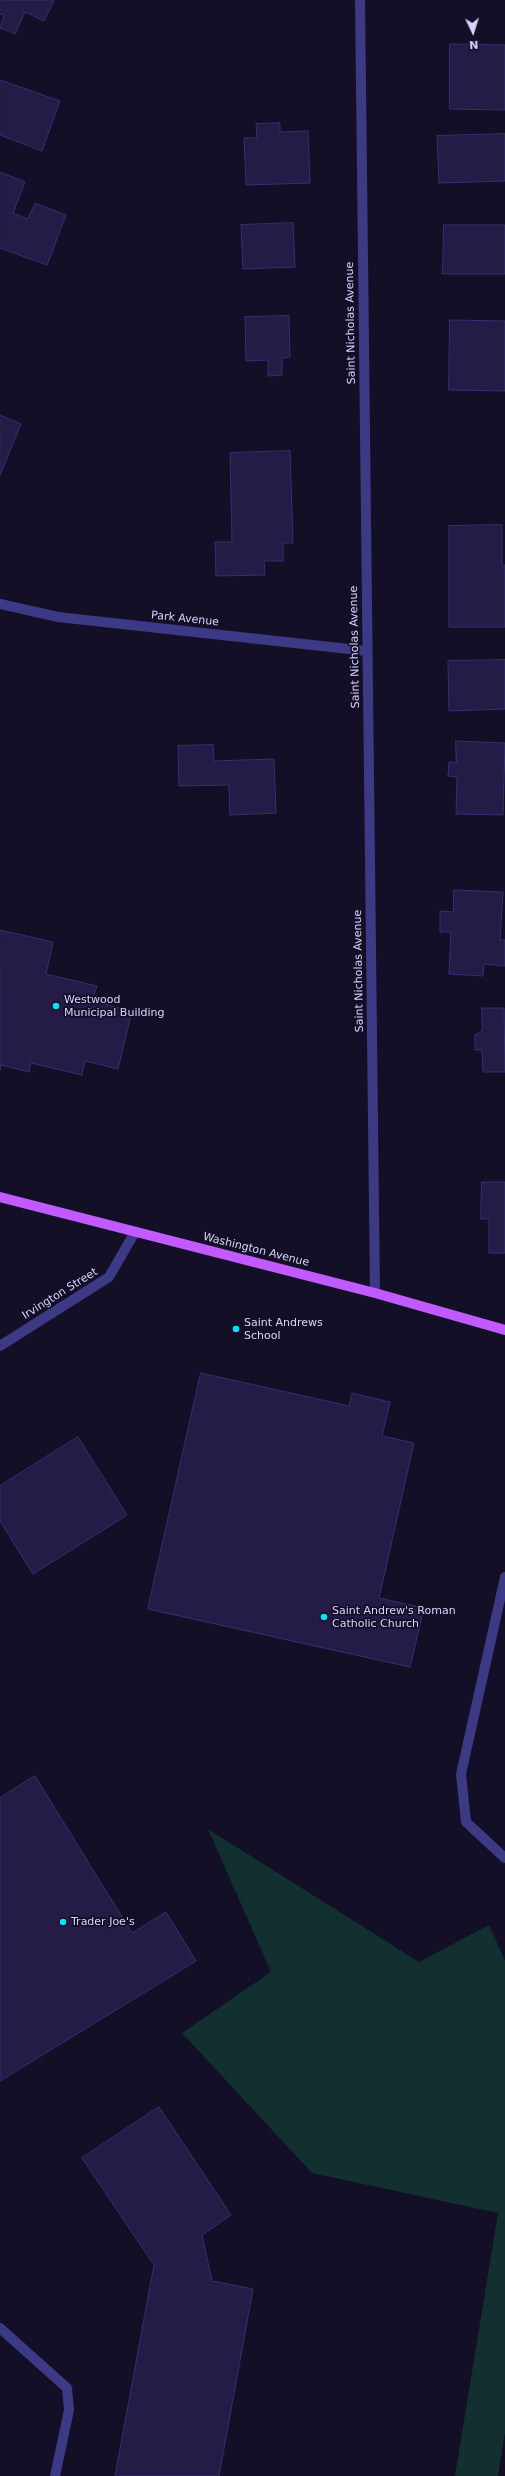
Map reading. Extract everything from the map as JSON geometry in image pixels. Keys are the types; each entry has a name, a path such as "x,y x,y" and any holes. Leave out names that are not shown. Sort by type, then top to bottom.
{"main road":[{"name":"Washington Avenue","path":"0,1197 375,1294 505,1330"}],"street":[{"name":"Saint Nicholas Avenue","path":"360,0 375,1294"},
{"name":"Park Avenue","path":"0,604 58,617 367,651"},
{"name":"Irvington Street","path":"0,1346 109,1277 135,1232"},
{"path":"505,1576 461,1774 466,1822 505,1858"},
{"path":"0,2328 67,2388 69,2410 55,2476"}],"green space":[{"path":"208,1829 419,1962 489,1925 505,1961 505,2432 498,2476 455,2476 498,2213 312,2173 182,2033 271,1972"}],"building":[{"path":"0,0 54,1 44,21 25,12 15,34 0,28 4,15 0,14"},
{"path":"450,44 505,45 505,110 450,109"},
{"path":"0,80 60,101 42,151 0,135"},
{"path":"280,123 280,132 308,131 310,183 246,185 244,138 257,138 256,124"},
{"path":"505,134 505,181 439,183 437,136"},
{"path":"0,172 25,182 13,213 28,219 35,203 66,215 47,265 0,248"},
{"path":"293,223 295,267 243,269 241,225"},
{"path":"444,225 505,225 505,274 443,274"},
{"path":"289,316 290,357 282,358 282,375 268,376 268,360 246,361 245,317"},
{"path":"450,320 505,321 505,391 449,390"},
{"path":"0,415 21,424 0,475"},
{"path":"290,451 293,543 283,543 283,561 264,561 265,575 216,576 215,542 232,542 230,453"},
{"path":"502,525 502,565 505,565 505,627 449,627 449,526"},
{"path":"505,660 505,709 449,711 448,661"},
{"path":"456,741 505,743 503,815 456,814 457,777 448,776 449,762 456,763"},
{"path":"213,745 214,761 274,759 276,813 230,815 229,785 179,786 178,746"},
{"path":"454,890 503,892 500,940 505,940 505,966 484,964 483,976 449,974 451,932 440,932 440,911 453,912"},
{"name":"Westwood Municipal Building","path":"0,930 53,942 46,974 97,986 92,1001 132,1011 118,1069 85,1061 82,1075 31,1063 29,1072 1,1065 0,1070"},
{"path":"482,1008 504,1008 505,1072 483,1072 482,1050 475,1050 475,1035 482,1031"},
{"path":"482,1182 505,1182 505,1253 489,1253 489,1219 481,1219"},
{"path":"201,1373 349,1406 352,1393 390,1402 382,1436 414,1443 379,1598 424,1608 410,1667 148,1609"},
{"path":"78,1437 127,1515 33,1574 0,1521 0,1486"},
{"name":"Trader Joe's","path":"35,1776 132,1933 166,1912 196,1961 0,2081 0,1798"},
{"path":"159,2107 231,2215 202,2235 212,2281 253,2289 219,2476 115,2476 154,2265 82,2158"}],"place":[{"name":"Westwood Municipal Building","path":"56,1006"},
{"name":"Saint Andrews School","path":"236,1329"},
{"name":"Saint Andrew's Roman Catholic Church","path":"324,1617"},
{"name":"Trader Joe's","path":"63,1922"}]}
